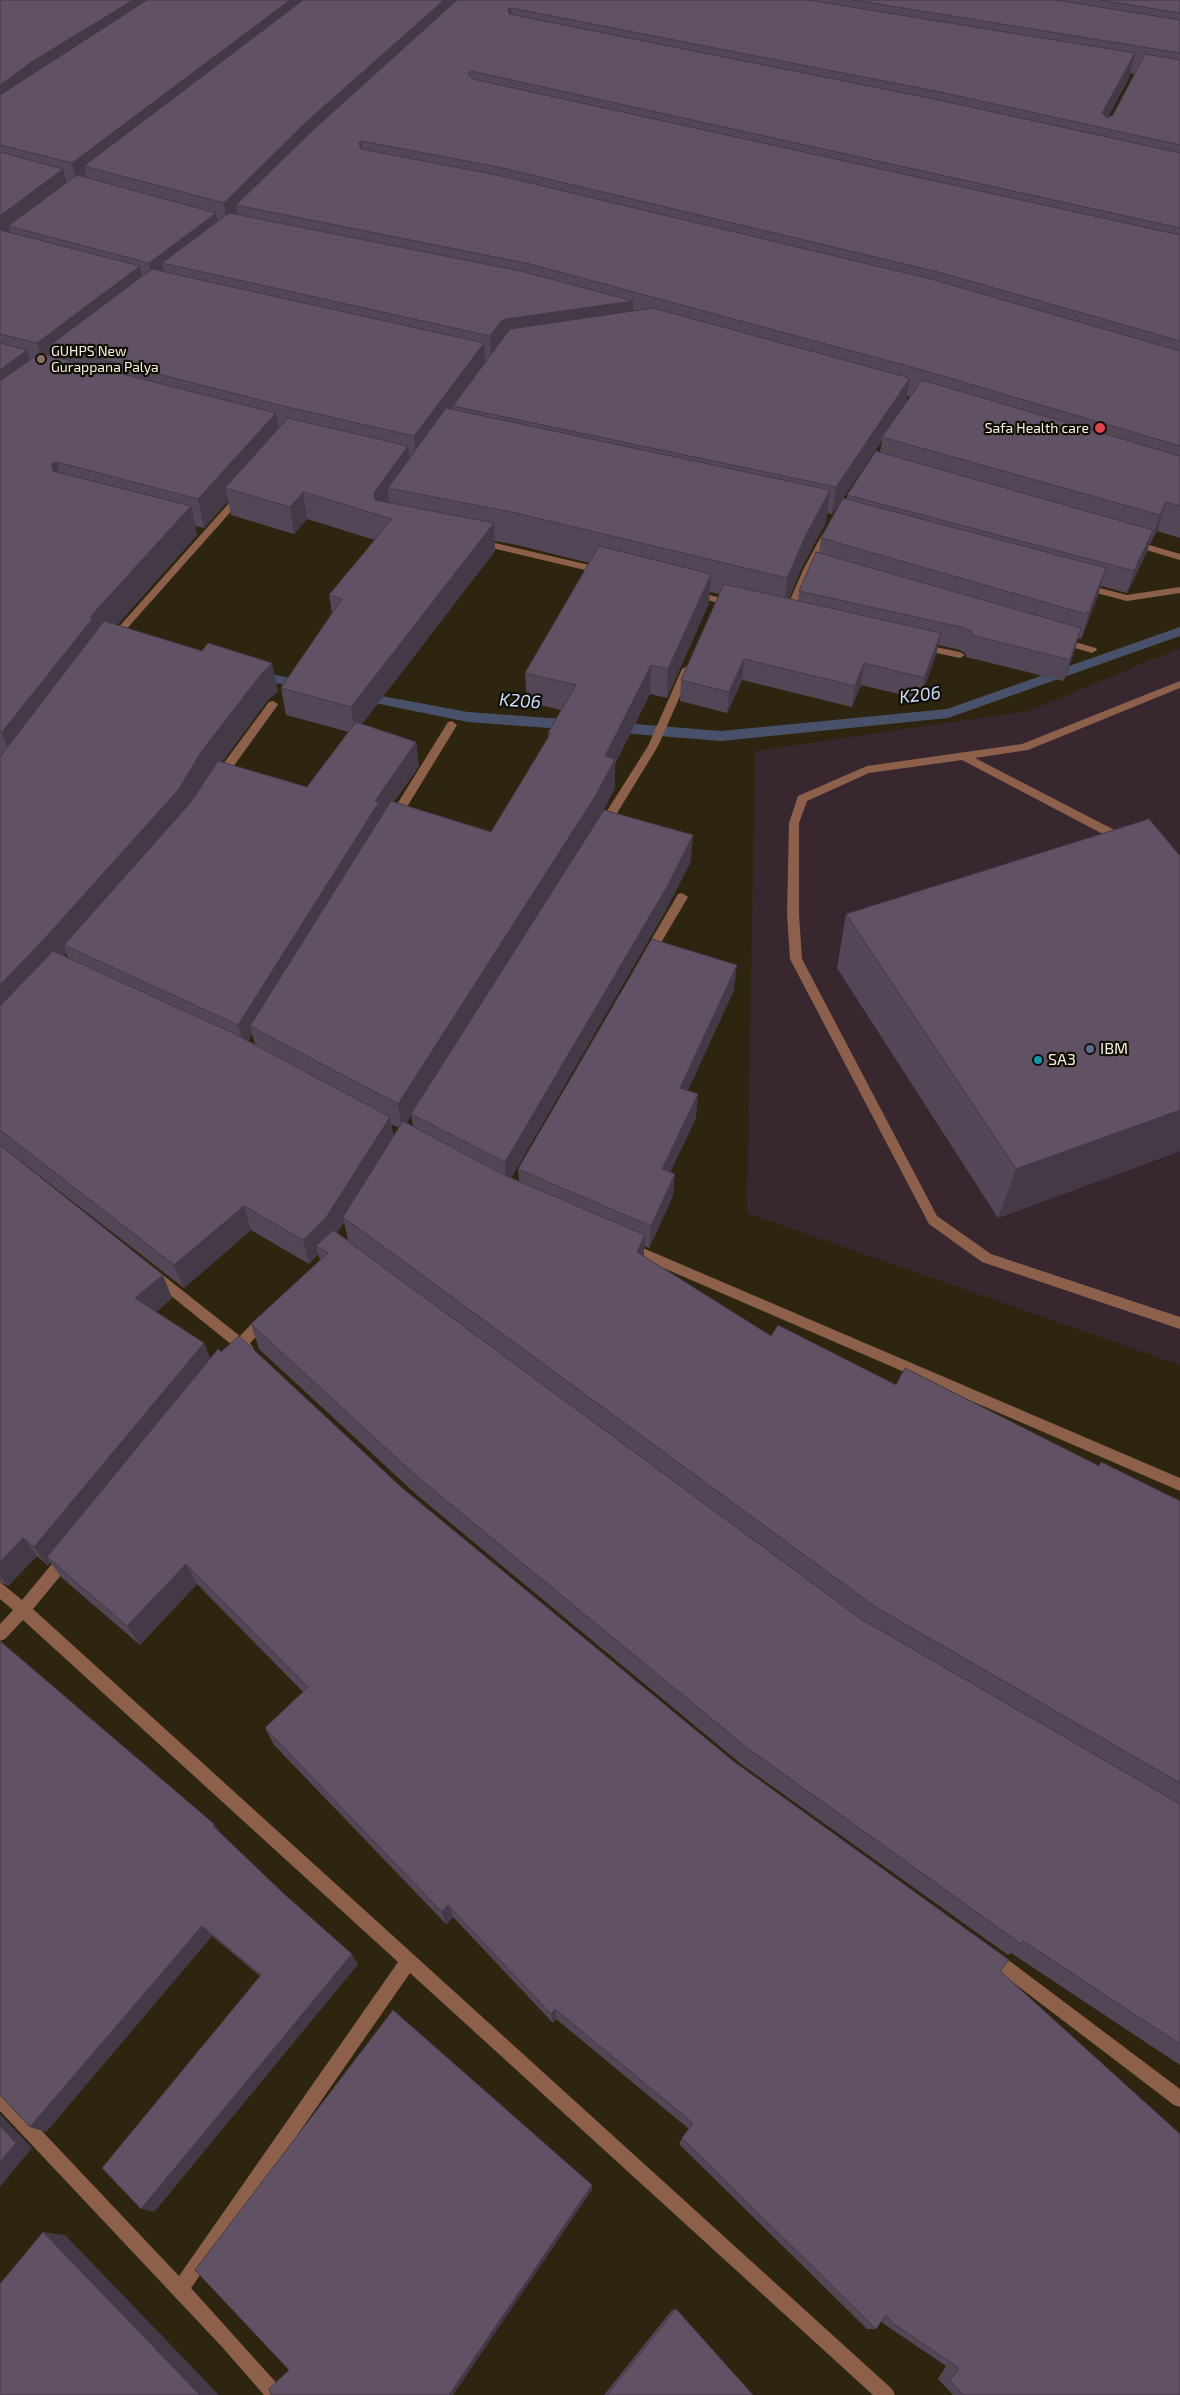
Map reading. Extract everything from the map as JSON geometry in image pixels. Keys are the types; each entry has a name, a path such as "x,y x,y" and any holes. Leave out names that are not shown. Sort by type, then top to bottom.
{"street":[{"path":"109,644 202,532 246,490"},
{"path":"788,616 814,569 831,528"},
{"path":"468,540 612,574"},
{"path":"1124,541 1180,557"},
{"path":"1069,583 1127,598 1180,590"},
{"path":"680,591 716,605 744,606"},
{"path":"1055,639 1092,650"},
{"path":"912,644 960,656"},
{"path":"595,838 653,746 691,661"},
{"path":"1180,684 1024,747 867,770 802,799 794,823 793,914 796,959 933,1220 987,1258 1180,1323"},
{"path":"212,788 273,704"},
{"path":"389,826 452,725"},
{"path":"963,756 1079,815 1130,844"},
{"path":"642,965 682,896"},
{"path":"617,1242 1180,1485"},
{"path":"140,1262 241,1343 255,1357"},
{"path":"228,1359 276,1308"},
{"path":"0,1634 22,1611 72,1550"},
{"path":"0,1589 886,2395"},
{"path":"982,1948 1038,1988 1180,2099"},
{"path":"180,2290 409,1961"},
{"path":"0,2099 276,2395"}],"shaded area":[{"path":"1180,648 1180,1365 747,1213 755,751 1029,711"}],"building":[{"path":"0,0 133,0 33,61 0,85"},
{"path":"147,0 290,0 72,163 0,145 0,95"},
{"path":"303,0 444,0 304,124 224,203 84,166"},
{"path":"457,0 808,0 1135,53 1102,113 1107,118 1113,115 1145,54 1180,60 1180,145 940,92 511,8 508,9 509,14 939,100 1180,153 1180,228 471,71 468,74 473,79 1180,235 1180,341 938,272 498,167 361,141 359,143 361,149 497,175 931,279 1180,351 1180,446 922,370 530,264 236,205 313,130"},
{"path":"854,0 1056,0 1180,20 1180,53"},
{"path":"1100,0 1180,0 1180,13"},
{"path":"0,152 63,169 0,216"},
{"path":"77,175 216,213 149,263 8,226"},
{"path":"229,213 525,272 633,301 506,319 501,321 490,336 162,263"},
{"path":"0,230 140,266 37,343 0,334"},
{"path":"152,269 484,343 414,436 287,407 49,346"},
{"path":"653,308 910,378 836,487 453,406 510,329"},
{"path":"0,343 27,350 0,370"},
{"path":"40,353 276,413 198,499 57,462 52,464 53,471 191,506 90,617 93,618 2,732 0,731 0,381"},
{"path":"922,380 1180,456 1180,506 1166,502 1160,515 882,437"},
{"path":"446,408 830,490 806,535 787,578 516,513 388,488"},
{"path":"288,418 408,446 374,493 375,500 494,523 351,707 281,688 342,599 329,595 392,519 303,492 290,507 225,488"},
{"path":"876,451 1153,530 1134,571 847,495"},
{"path":"843,498 1106,568 1089,612 1087,611 1086,614 821,538"},
{"path":"599,546 711,574 668,669 651,665 605,756 615,759 596,795 398,1104 250,1026 391,801 491,832 551,733 548,733 576,685 525,673"},
{"path":"816,552 1081,628 1070,660 971,635 972,632 965,628 799,591"},
{"path":"724,584 941,633 924,678 864,663 855,686 744,659 729,692 681,680"},
{"path":"104,621 202,651 208,643 272,663 262,673 201,752 179,789 45,938 0,985 0,757"},
{"path":"356,722 416,742 375,801 379,802 238,1025 64,945 191,802 218,761 307,787"},
{"path":"604,810 693,835 668,885 505,1162 411,1114"},
{"name":"SA3","path":"1149,819 1180,856 1180,1110 1016,1169 846,914"},
{"path":"652,939 737,965 680,1088 698,1094 662,1169 675,1174 651,1226 518,1169"},
{"path":"53,951 235,1034 390,1117 327,1216 303,1240 244,1206 174,1265 0,1130 0,1006"},
{"path":"403,1121 502,1174 645,1235 637,1252 771,1336 778,1325 896,1385 905,1368 1099,1466 1101,1462 1180,1501 1180,1783 874,1606 343,1217"},
{"path":"0,1145 163,1275 135,1298 204,1343 34,1547 23,1538 0,1562"},
{"path":"333,1230 861,1619 1180,1804 1180,2044 1023,1941 1021,1944 746,1747 414,1474 251,1324 328,1253 316,1246"},
{"path":"239,1336 401,1487 733,1761 1009,1960 1000,1971 1180,2134 1180,2395 964,2395 950,2381 959,2368 894,2324 886,2315 876,2329 682,2138 693,2123 555,2009 551,2014 448,1905 442,1912 265,1728 308,1687 186,1564 127,1626 47,1557 218,1349 221,1352"},
{"path":"0,1641 214,1824 213,1826 283,1893 352,1954 141,2209 102,2168 261,1975 202,1926 30,2127 0,2095"},
{"path":"393,2010 592,2185 449,2395 271,2395 269,2389 289,2370 195,2270"},
{"path":"0,2126 16,2143 0,2162"},
{"path":"43,2232 200,2395 0,2395 0,2284"},
{"path":"676,2309 753,2395 607,2395"}],"waterway":[{"name":"K206","path":"610,727 721,736 948,713 1180,631"},
{"name":"K206","path":"255,675 307,685"},
{"name":"K206","path":"360,696 468,717 576,725"}],"place":[{"name":"GUHPS New Gurappana Palya","path":"41,359"},
{"name":"Safa Health care","path":"1100,428"},
{"name":"IBM","path":"1090,1049"},
{"name":"SA3","path":"1038,1060"}]}
